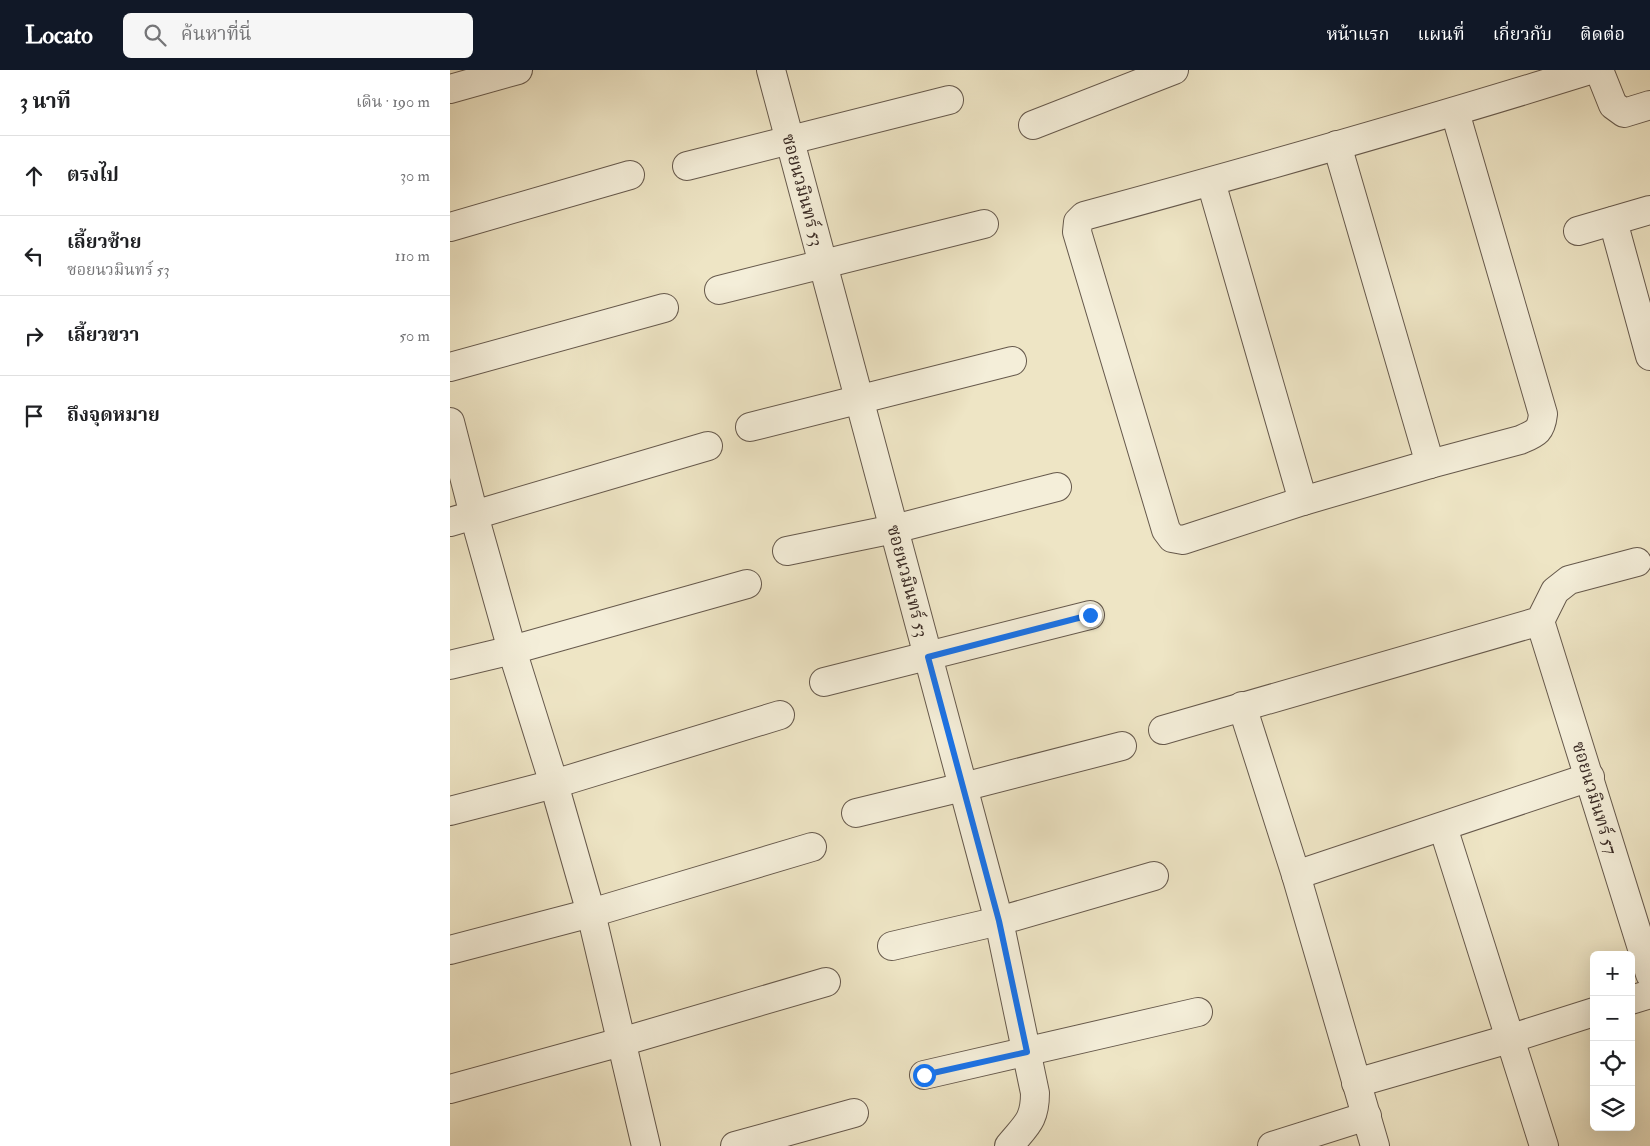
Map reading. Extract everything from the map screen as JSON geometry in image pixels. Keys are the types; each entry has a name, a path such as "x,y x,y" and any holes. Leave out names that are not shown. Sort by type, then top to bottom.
{"street":[{"path":"450,89 518,70"},
{"name":"ซอยนวมินทร์ 53","path":"771,70 999,921 1034,1093 1034,1109 1030,1121 1009,1146"},
{"path":"1032,125 1174,70"},
{"path":"1455,112 1543,414 1541,426 1533,434 1520,440 1304,501 1183,540 1172,538 1166,530 1077,232 1078,222 1084,216 1211,182 1455,112 1590,70"},
{"path":"1599,70 1613,106 1624,113 1650,105"},
{"path":"687,166 950,100"},
{"path":"1337,145 1430,464"},
{"path":"450,226 630,175"},
{"path":"1211,182 1304,501"},
{"path":"1578,231 1650,210"},
{"path":"1613,221 1650,356"},
{"path":"720,290 984,224"},
{"path":"450,367 664,308"},
{"path":"750,427 1012,361"},
{"path":"450,422 462,518 512,650 554,784 591,913 646,1146"},
{"path":"462,518 708,446"},
{"path":"787,551 894,529 1057,487"},
{"path":"1163,730 1540,621 1555,592 1569,580 1638,562"},
{"path":"450,665 512,650 747,584"},
{"path":"824,682 1090,615"},
{"name":"ซอยนวมินทร์ 57","path":"1540,621 1650,974"},
{"path":"1242,706 1296,875 1375,1146"},
{"path":"450,811 554,784 780,715"},
{"path":"856,813 1122,746"},
{"path":"1296,875 1590,777"},
{"path":"1442,827 1544,1146"},
{"path":"450,950 591,913 812,846"},
{"path":"892,946 999,921 1154,876"},
{"path":"450,1089 621,1042 826,982"},
{"path":"1635,999 1650,994"},
{"path":"924,1075 1198,1012"},
{"path":"1356,1084 1590,1013"},
{"path":"735,1146 854,1113"},
{"path":"1272,1146 1366,1116"}],"route":[{"path":"924,1075 1027,1052 999,921 928,657 1090,615"}]}
